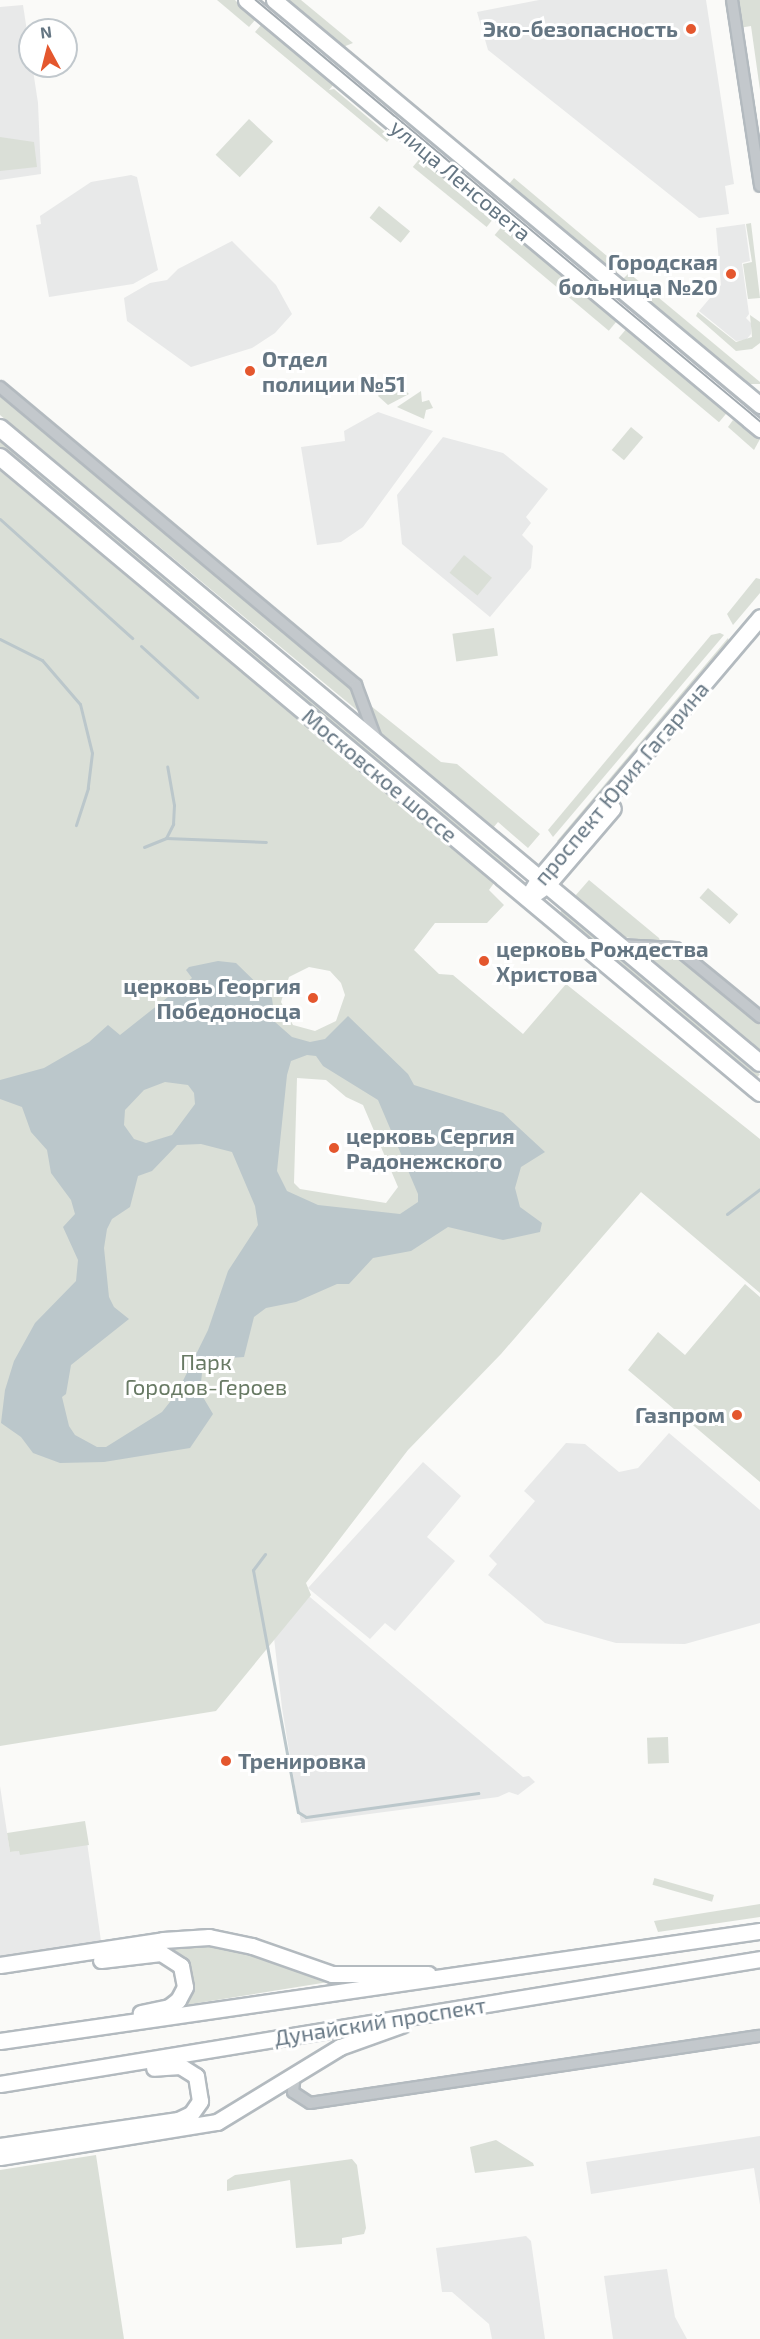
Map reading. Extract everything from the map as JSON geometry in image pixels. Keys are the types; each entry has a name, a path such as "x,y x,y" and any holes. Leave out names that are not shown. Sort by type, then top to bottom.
{"main road":[{"name":"улица Ленсовета","path":"246,0 760,429"},
{"name":"улица Ленсовета","path":"274,0 759,401"},
{"name":"Московское шоссе","path":"0,428 760,1063"},
{"name":"Московское шоссе","path":"0,457 760,1093"},
{"name":"проспект Юрия Гагарина","path":"543,882 760,617"},
{"name":"проспект Юрия Гагарина","path":"527,898 760,633"},
{"name":"Дунайский проспект","path":"0,2041 760,1931"},
{"path":"0,1965 163,1940 209,1937 252,1946 332,1974 369,1976 405,1971 449,1976"},
{"path":"0,1974 153,1953 169,1955 181,1966 185,1987 178,2000 155,2012 121,2016 100,2028"},
{"name":"Дунайский проспект","path":"0,2084 760,1959"},
{"path":"0,2157 217,2122 340,2047 429,2014"},
{"path":"0,2146 178,2120 191,2114 200,2102 196,2076 180,2066 129,2072 110,2066"}],"street":[{"path":"732,0 760,186"},
{"path":"0,387 356,685 377,742"},
{"path":"744,415 759,401"},
{"path":"619,945 676,948 760,1017"},
{"path":"295,2075 293,2092 310,2103 760,2036"}],"shaded area":[{"path":"539,0 706,0 734,184 725,186 729,214 699,218 488,50 477,12"},
{"path":"23,5 25,18 18,18 18,78 34,78 38,103 41,174 0,180 0,7"},
{"path":"131,175 137,177 158,270 133,284 49,297 36,225 41,224 40,216 91,182"},
{"name":"Городская больница №20","path":"745,224 750,261 742,263 749,314 746,318 751,323 751,334 746,340 736,341 699,311 721,285 716,228"},
{"path":"232,241 276,285 292,314 275,333 252,348 191,367 127,321 124,298 150,283 167,280 178,269"},
{"path":"378,412 433,431 363,527 341,542 317,545 301,447 345,441 344,431"},
{"path":"443,437 503,453 548,489 526,517 531,523 522,535 533,546 531,568 490,617 402,544 397,495"},
{"path":"218,961 236,963 272,998 275,1022 292,1037 310,1042 325,1039 348,1016 408,1074 414,1085 503,1113 545,1152 521,1167 515,1188 520,1207 542,1223 540,1232 503,1240 448,1227 411,1251 373,1258 349,1284 337,1284 296,1302 266,1308 254,1317 244,1357 214,1359 202,1373 200,1392 213,1414 190,1448 104,1462 60,1463 33,1453 21,1437 1,1423 5,1390 14,1361 35,1323 76,1281 78,1260 63,1227 75,1214 71,1200 51,1173 47,1150 31,1132 22,1107 0,1099 0,1080 44,1068 89,1042 108,1025 120,1035 192,978 186,970 189,967","holes":["307,1055 316,1056 323,1066 378,1100 418,1194 418,1202 400,1214 318,1205 287,1191 277,1171 287,1075 291,1061","165,1082 188,1085 194,1093 195,1104 172,1135 146,1143 134,1139 124,1125 125,1110 144,1090","201,1144 232,1152 255,1206 258,1225 228,1271 208,1330 177,1393 162,1412 106,1447 97,1447 75,1435 69,1426 62,1397 66,1394 71,1365 129,1319 114,1307 109,1297 104,1248 107,1229 112,1219 130,1207 138,1176 152,1171 177,1145"]},
{"path":"669,1433 760,1510 760,1623 685,1644 616,1643 545,1623 488,1575 497,1564 489,1556 535,1501 524,1491 566,1443 585,1444 619,1472 638,1468"},
{"path":"423,1462 461,1496 427,1537 455,1561 395,1631 385,1623 370,1639 308,1588"},
{"path":"265,1559 523,1777 529,1776 535,1782 518,1795 509,1792 498,1797 301,1823 282,1708"},
{"path":"0,1786 10,1852 87,1842 101,1941 0,1956"},
{"path":"760,2136 760,2205 754,2168 591,2194 586,2162"},
{"path":"526,2236 531,2241 545,2339 492,2339 489,2324 452,2292 442,2292 436,2248"},
{"path":"667,2269 675,2317 687,2339 613,2339 604,2276"}],"green space":[{"path":"217,0 235,0 255,20 249,27"},
{"path":"286,0 301,0 353,43 343,47"},
{"path":"735,0 760,0 760,90 751,26 739,28"},
{"path":"261,25 334,84 329,90 334,89 391,137 387,142 255,32"},
{"path":"249,119 273,142 240,177 216,155"},
{"path":"0,137 34,142 37,167 0,171"},
{"path":"421,157 495,217 487,227 413,167"},
{"path":"514,178 620,267 614,275 508,186"},
{"path":"379,206 410,231 401,243 370,218"},
{"path":"751,223 760,298 748,299 743,264 752,262 746,224"},
{"path":"503,225 617,321 609,331 495,235"},
{"path":"629,273 760,384 747,384 622,280"},
{"path":"698,312 736,342 752,337 750,315 760,322 760,343 752,349 736,351 696,316"},
{"path":"627,328 727,412 719,422 619,338"},
{"path":"393,379 409,394 388,405 378,396"},
{"path":"421,391 422,402 429,400 433,408 426,410 424,419 397,407"},
{"path":"0,393 351,688 358,711 0,415"},
{"path":"733,420 760,439 754,450 728,427"},
{"path":"631,427 643,437 624,460 612,450"},
{"path":"0,440 512,869 507,875 0,449"},
{"name":"Парк Городов-Героев","path":"0,471 494,883 489,890 504,905 487,923 435,923 414,950 439,974 453,975 523,1034 566,984 760,1139 760,1293 641,1192 501,1354 408,1450 306,1583 311,1595 216,1711 0,1746","holes":["309,967 330,971 341,983 345,995 336,1021 315,1031 293,1025 281,1002 289,977","297,1078 326,1080 346,1097 363,1105 398,1187 386,1203 300,1189 294,1183"]},
{"path":"464,555 492,578 478,596 450,573"},
{"path":"756,578 760,579 760,593 733,625 727,614"},
{"path":"494,628 498,656 456,662 452,634"},
{"path":"720,633 724,635 553,837 548,830 711,635"},
{"path":"728,638 730,644 562,845 557,841"},
{"path":"371,706 441,762 457,764 540,834 528,848 498,822 493,828 380,732 369,710"},
{"path":"589,880 659,938 661,943 624,937 575,896"},
{"path":"708,888 738,914 730,924 699,898"},
{"path":"563,909 760,1074 756,1079 559,914"},
{"path":"649,952 686,961 760,1022 760,1051 649,958"},
{"path":"745,1284 760,1297 760,1482 628,1370 658,1332 685,1355"},
{"path":"668,1737 669,1763 648,1764 647,1738"},
{"path":"85,1821 89,1845 20,1855 19,1851 10,1852 7,1833"},
{"path":"654,1878 714,1895 712,1902 652,1885"},
{"path":"760,1904 760,1917 658,1932 654,1921"},
{"path":"216,1942 341,1980 179,2006 181,1959 161,1945"},
{"path":"496,2140 533,2163 534,2166 475,2173 470,2147"},
{"path":"96,2155 124,2339 0,2339 0,2170"},
{"path":"352,2159 357,2165 366,2228 364,2234 342,2238 342,2244 296,2248 290,2180 227,2191 227,2180 235,2175"}],"waterway":[{"path":"0,519 132,638"},
{"path":"0,639 42,660 80,704 92,753 88,788 76,825"},
{"path":"141,646 197,697"},
{"path":"144,847 166,838 173,824 174,805 167,767"},
{"path":"166,838 266,842"},
{"path":"727,1214 760,1189"},
{"path":"265,1554 253,1570 298,1812 306,1817 478,1793"}],"tram line":[{"path":"256,0 760,421"}],"place":[{"name":"Эко-безопасность","path":"691,29"},
{"name":"Городская больница №20","path":"731,274"},
{"name":"Отдел полиции №51","path":"250,371"},
{"name":"церковь Рождества Христова","path":"484,961"},
{"name":"церковь Георгия Победоносца","path":"313,998"},
{"name":"церковь Сергия Радонежского","path":"334,1148"},
{"name":"Газпром","path":"737,1415"},
{"name":"Тренировка","path":"226,1761"}]}
